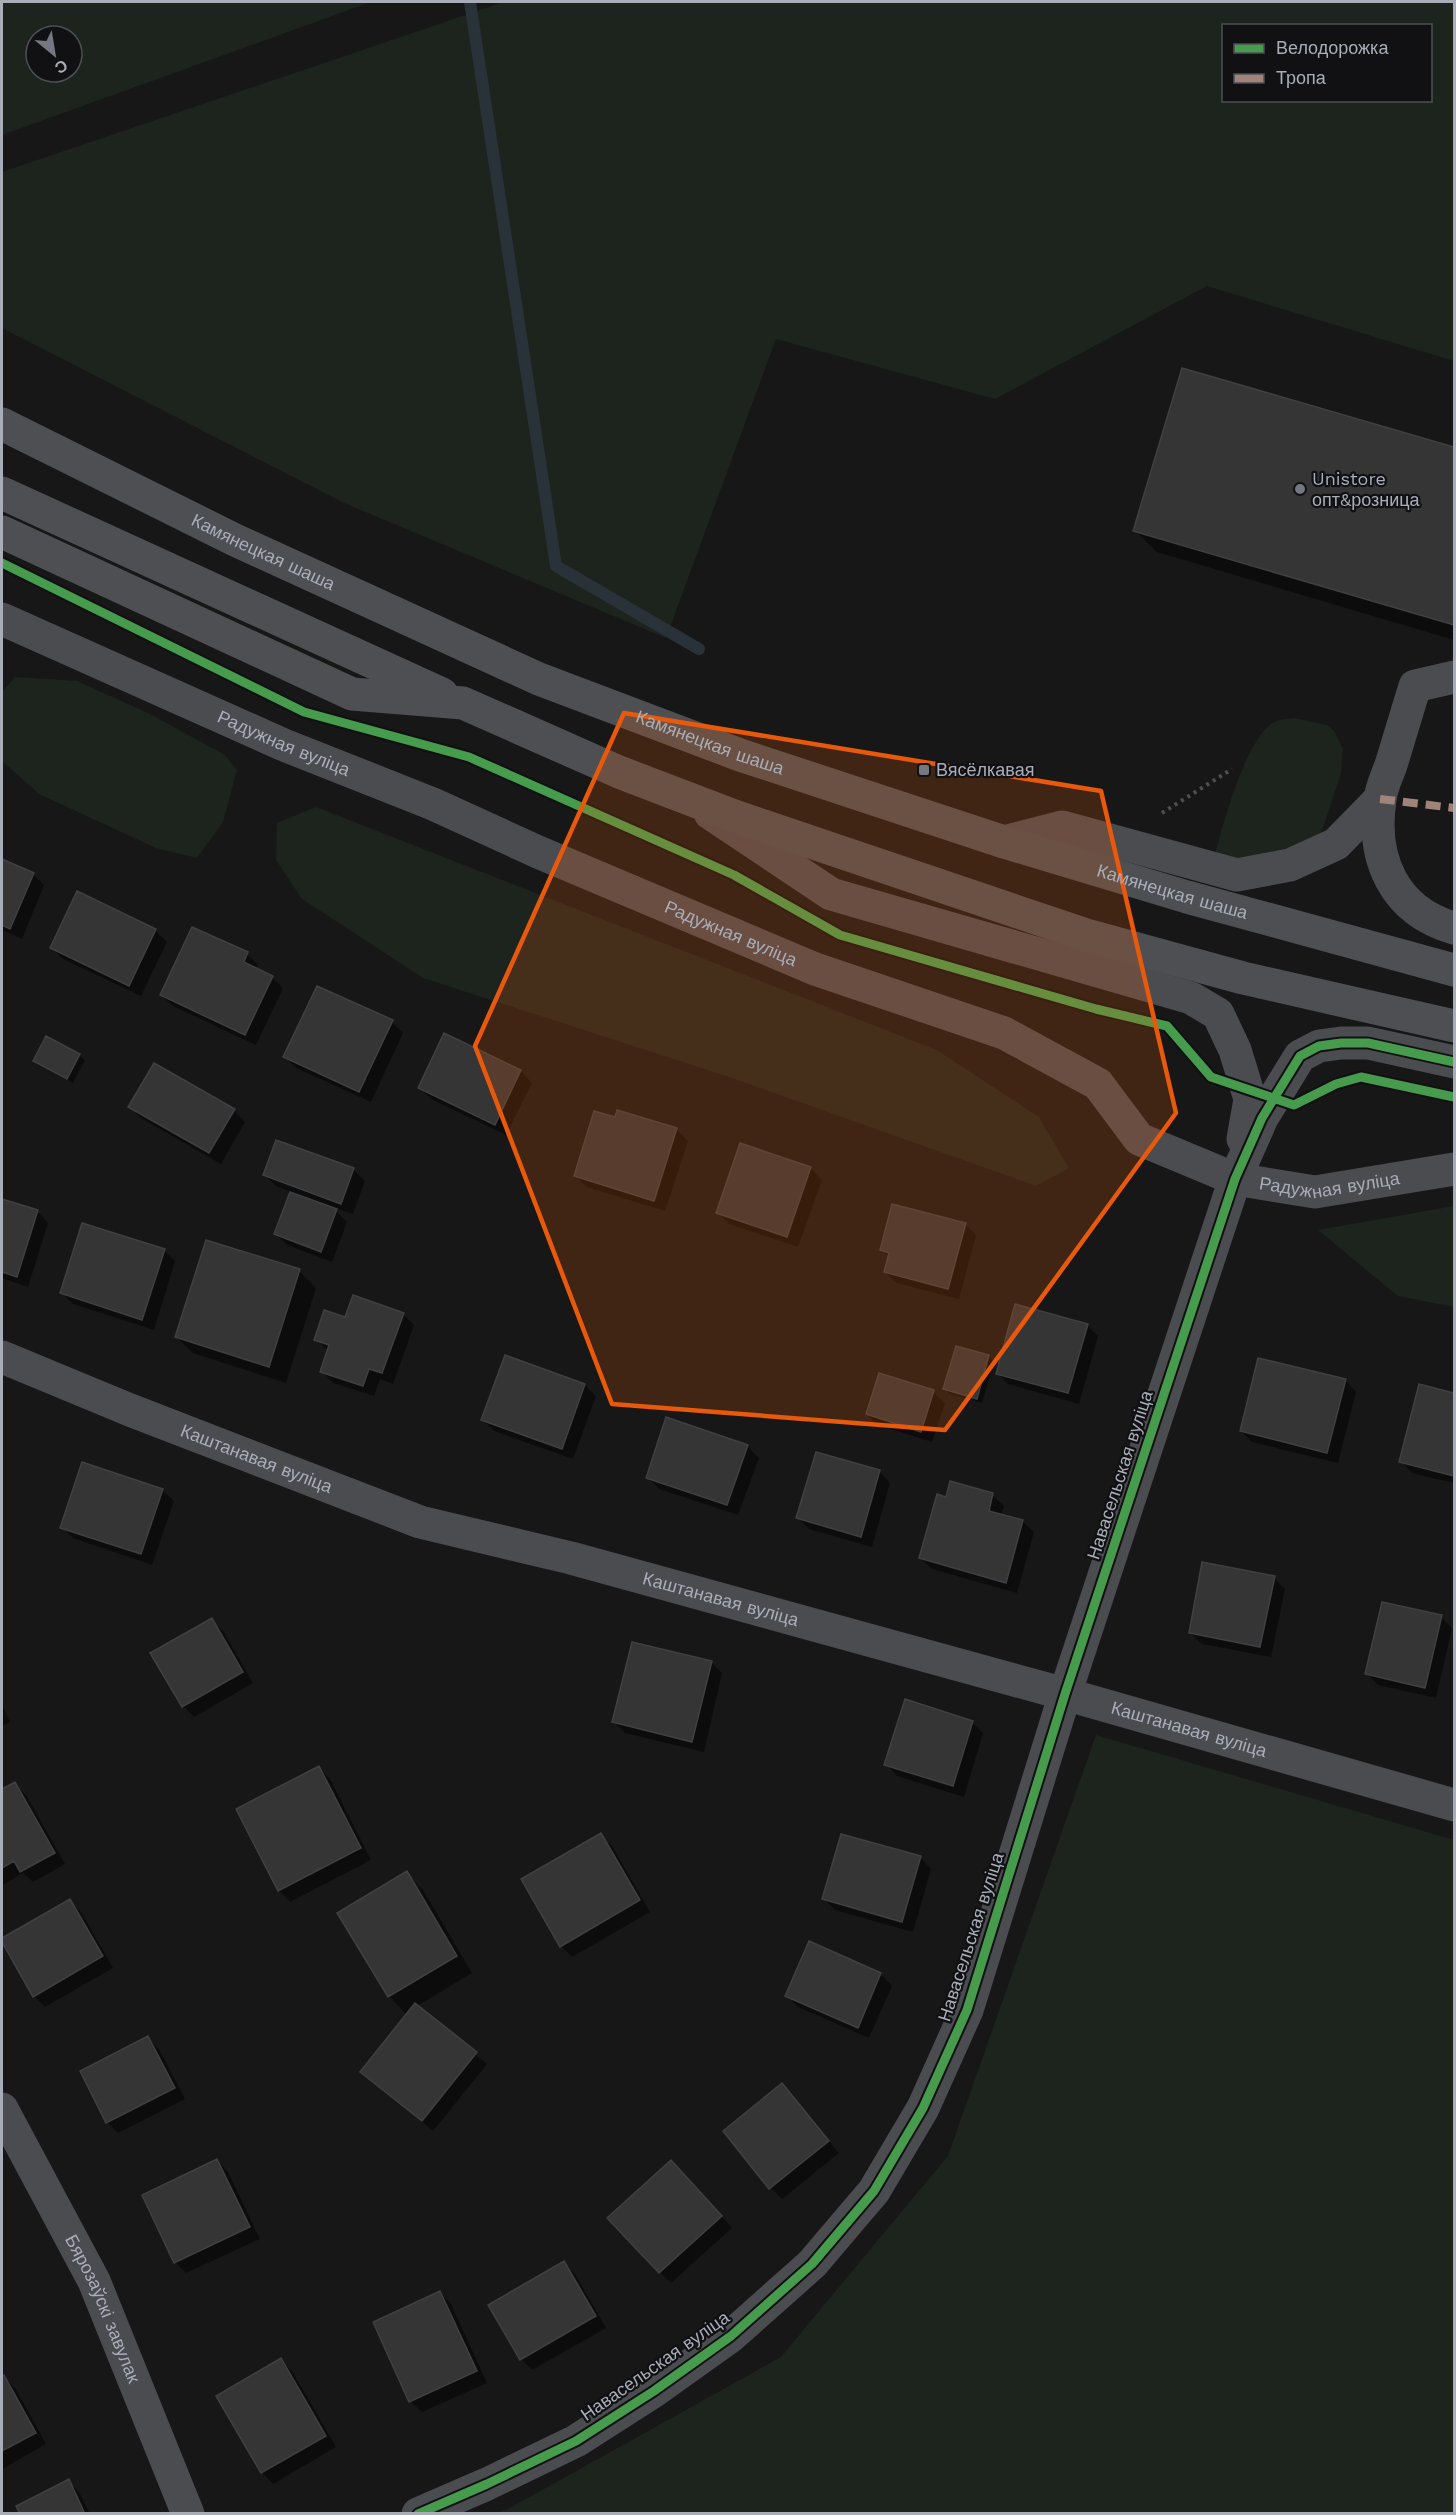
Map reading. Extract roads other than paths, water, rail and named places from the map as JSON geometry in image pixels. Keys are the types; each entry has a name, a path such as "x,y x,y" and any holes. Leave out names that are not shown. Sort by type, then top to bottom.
{"main road":[{"name":"Камянецкая шаша","path":"2,424 235,540 539,679 740,755 1004,842 1187,897 1455,970"},
{"path":"2,493 619,772 734,816 1086,935 1243,978 1455,1026"},
{"path":"2,532 352,694 463,703"}],"street":[{"name":"Радужная вуліца","path":"2,619 284,745 433,804 538,852 805,964 1004,1033 1098,1084 1139,1139 1235,1179 1315,1192 1455,1169"},
{"path":"1455,676 1415,686 1380,799 1379,849 1387,875 1404,900 1438,924 1455,928"},
{"path":"690,799 831,894 1191,998 1218,1014 1235,1050 1250,1099 1235,1179"},
{"path":"1004,842 1062,827 1237,875 1290,866 1336,844 1380,799"},
{"path":"1235,1179 1262,1118 1300,1056 1319,1046 1341,1042 1368,1043 1455,1062"},
{"name":"Навасельская вуліца","path":"418,2514 576,2441 654,2391 731,2336 812,2264 874,2191 924,2108 967,2010 1065,1694 1235,1179"},
{"name":"Каштанавая вуліца","path":"2,1357 130,1410 420,1522 571,1558 1065,1694 1455,1805"},
{"name":"Бярозаўскі завулак","path":"2,2109 94,2281 188,2514"},
{"path":"462,2514 487,2484"}],"waterway":[{"path":"470,2 556,566 699,649"}],"place":[{"name":"Unistore опт&розница","path":"1300,489"},
{"name":"Вясёлкавая","path":"924,770"}]}
